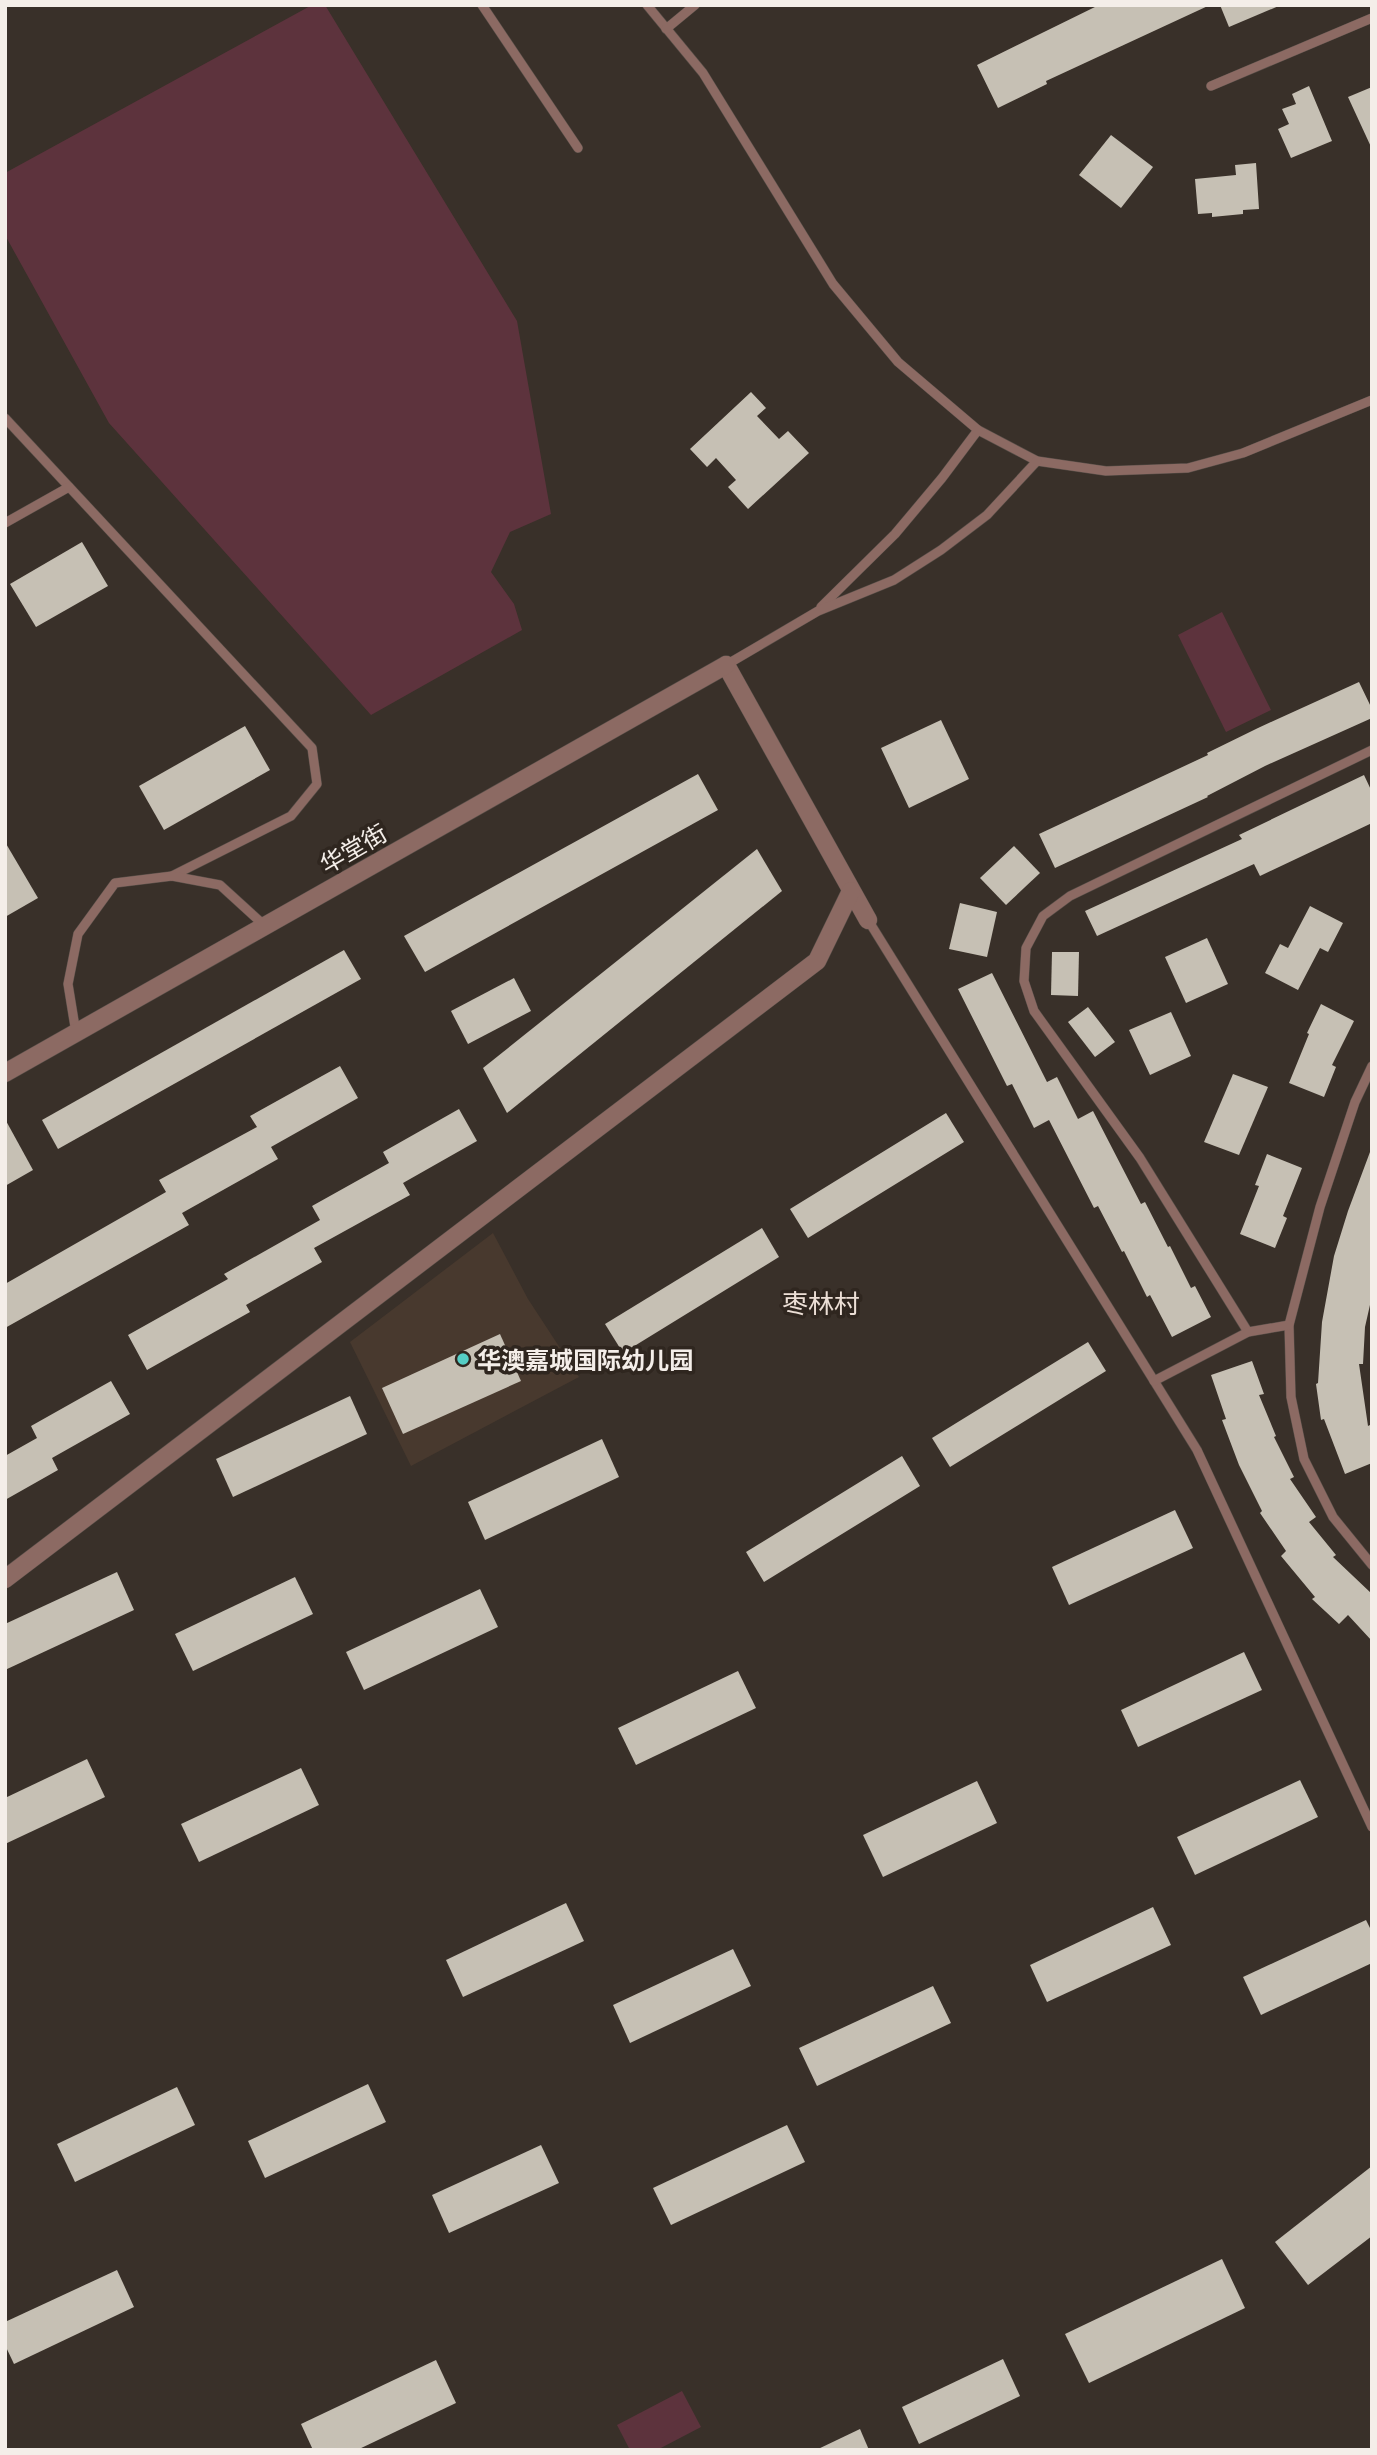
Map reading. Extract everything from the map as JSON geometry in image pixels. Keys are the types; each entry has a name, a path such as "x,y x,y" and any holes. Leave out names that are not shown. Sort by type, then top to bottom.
{"street":[{"path":"726,665 868,920"},
{"name":"华堂街","path":"5,1073 726,665"},
{"path":"5,1578 817,961 851,891"}],"lane":[{"path":"482,5 578,148"},
{"path":"647,5 703,74 833,284 898,362 978,430 1037,461 1106,471 1188,468 1243,453 1372,400"},
{"path":"666,29 695,5"},
{"path":"1211,86 1372,18"},
{"path":"5,418 312,748 317,784 290,816 172,876"},
{"path":"818,611 895,534 978,430"},
{"path":"726,665 818,611 894,580 941,550 987,515 1037,461"},
{"path":"5,523 69,487"},
{"path":"1248,1332 1140,1158 1034,1011 1024,981 1026,948 1043,916 1070,896 1372,750"},
{"path":"76,1033 68,984 78,934 115,883 172,876 220,885 265,926"},
{"path":"868,920 1197,1450 1372,1827"},
{"path":"1372,1066 1355,1102 1320,1207 1289,1325 1291,1397 1304,1459 1333,1517 1372,1565"},
{"path":"1154,1381 1248,1332 1289,1325"}],"shaded area":[{"path":"312,5 325,5 517,321 551,514 510,532 491,572 514,604 522,630 371,715 109,423 5,235 5,173"},
{"path":"1222,612 1271,710 1226,732 1178,635"},
{"name":"华澳嘉城国际幼儿园","path":"493,1233 528,1299 579,1377 411,1466 350,1342"},
{"path":"682,2391 701,2427 657,2450 630,2450 617,2425"}],"building":[{"path":"1099,5 1210,5 1046,81 1047,84 998,108 977,65"},
{"path":"1220,5 1281,5 1229,27"},
{"path":"1309,86 1332,141 1291,158 1278,129 1289,124 1282,109 1296,104 1292,94"},
{"path":"1372,87 1372,149 1348,97"},
{"path":"1111,135 1153,167 1121,208 1079,175"},
{"path":"1256,163 1259,209 1243,210 1243,214 1212,217 1212,213 1198,214 1195,179 1236,175 1235,165"},
{"path":"751,392 766,408 757,416 779,439 788,431 809,453 748,509 728,487 736,480 716,458 707,467 690,449"},
{"path":"82,542 108,586 36,627 10,584"},
{"path":"1359,682 1372,709 1372,718 1265,766 1208,797 1055,868 1039,834"},
{"path":"941,720 969,779 909,808 881,748"},
{"path":"245,726 270,770 164,830 139,786"},
{"path":"698,774 718,810 425,972 404,936"},
{"path":"1364,775 1372,792 1372,823 1260,876 1254,864 1097,936 1085,911 1242,839 1239,835"},
{"path":"5,842 38,898 5,917"},
{"path":"1014,846 1040,873 1006,905 980,878"},
{"path":"757,849 782,891 507,1113 483,1068"},
{"path":"960,903 997,912 987,957 949,949"},
{"path":"1310,906 1343,923 1328,952 1320,948 1298,990 1265,973 1280,944 1288,948"},
{"path":"1207,938 1228,984 1186,1003 1165,957"},
{"path":"344,950 361,979 58,1149 42,1120"},
{"path":"1052,952 1079,952 1078,996 1051,995"},
{"path":"992,973 1047,1082 1057,1077 1078,1119 1093,1111 1141,1204 1145,1202 1191,1288 1195,1286 1211,1317 1172,1337 1098,1206 1094,1208 1049,1120 1034,1128 1012,1084 1007,1086 958,989"},
{"path":"514,978 531,1011 468,1044 451,1011"},
{"path":"1321,1004 1354,1021 1332,1065 1336,1067 1324,1097 1289,1083"},
{"path":"1088,1007 1115,1042 1095,1057 1068,1022"},
{"path":"1171,1012 1191,1056 1150,1075 1129,1030"},
{"path":"340,1066 358,1098 271,1147 278,1159 182,1213 189,1225 5,1328 5,1284 166,1192 159,1180 257,1127 250,1116"},
{"path":"1233,1074 1268,1087 1239,1155 1204,1142"},
{"path":"459,1109 477,1141 403,1183 410,1195 314,1248 322,1262 246,1305 250,1312 147,1370 128,1335 228,1279 224,1274 320,1220 312,1206 389,1163 383,1152"},
{"path":"946,1113 964,1142 808,1238 790,1209"},
{"path":"5,1119 33,1170 5,1186"},
{"path":"1370,1152 1372,1296 1365,1327 1363,1364 1359,1364 1368,1426 1372,1424 1372,1463 1345,1474 1324,1419 1321,1420 1316,1384 1322,1322 1334,1256"},
{"path":"1267,1154 1302,1168 1283,1216 1287,1218 1275,1248 1240,1234 1259,1186 1255,1185"},
{"path":"762,1228 779,1257 623,1353 605,1324"},
{"path":"500,1334 521,1381 403,1434 382,1388"},
{"path":"1088,1342 1106,1371 950,1467 932,1438"},
{"path":"1252,1361 1264,1394 1259,1395 1276,1436 1274,1437 1294,1477 1290,1479 1316,1517 1309,1522 1336,1555 1333,1557 1372,1594 1372,1641 1348,1615 1339,1624 1312,1599 1315,1597 1281,1556 1286,1551 1260,1513 1262,1511 1239,1465 1222,1420 1226,1419 1211,1375"},
{"path":"111,1381 130,1414 52,1458 58,1470 5,1500 5,1456 37,1438 31,1426"},
{"path":"350,1396 367,1434 233,1497 216,1459"},
{"path":"602,1439 619,1477 485,1540 468,1502"},
{"path":"902,1456 920,1486 764,1582 746,1552"},
{"path":"1175,1510 1193,1548 1069,1605 1052,1567"},
{"path":"117,1572 134,1610 5,1670 5,1624"},
{"path":"295,1577 313,1614 193,1671 175,1634"},
{"path":"480,1589 498,1627 364,1690 346,1652"},
{"path":"1244,1652 1262,1690 1138,1747 1121,1710"},
{"path":"738,1671 756,1708 636,1765 618,1728"},
{"path":"87,1759 105,1797 5,1844 5,1798"},
{"path":"301,1768 319,1805 199,1862 181,1824"},
{"path":"1300,1780 1318,1817 1195,1875 1177,1837"},
{"path":"977,1781 997,1823 883,1877 863,1835"},
{"path":"566,1903 584,1941 463,1997 446,1960"},
{"path":"1153,1907 1171,1945 1047,2002 1030,1965"},
{"path":"1366,1920 1372,1932 1372,1963 1261,2015 1243,1977"},
{"path":"733,1949 751,1986 630,2043 613,2005"},
{"path":"933,1986 951,2023 817,2086 799,2048"},
{"path":"368,2084 386,2122 265,2178 248,2141"},
{"path":"177,2087 195,2125 75,2182 57,2144"},
{"path":"787,2125 805,2162 671,2225 653,2188"},
{"path":"541,2145 559,2183 449,2233 432,2195"},
{"path":"1372,2166 1372,2236 1308,2285 1275,2242"},
{"path":"1222,2259 1245,2308 1089,2383 1065,2334"},
{"path":"117,2270 134,2307 14,2364 5,2345 5,2322"},
{"path":"1003,2359 1020,2396 919,2444 902,2407"},
{"path":"436,2360 456,2403 357,2450 313,2450 301,2424"},
{"path":"860,2429 869,2450 816,2450"}],"place":[{"name":"华澳嘉城国际幼儿园","path":"463,1359"}],"district":[{"name":"枣林村","path":"821,1303"}]}
